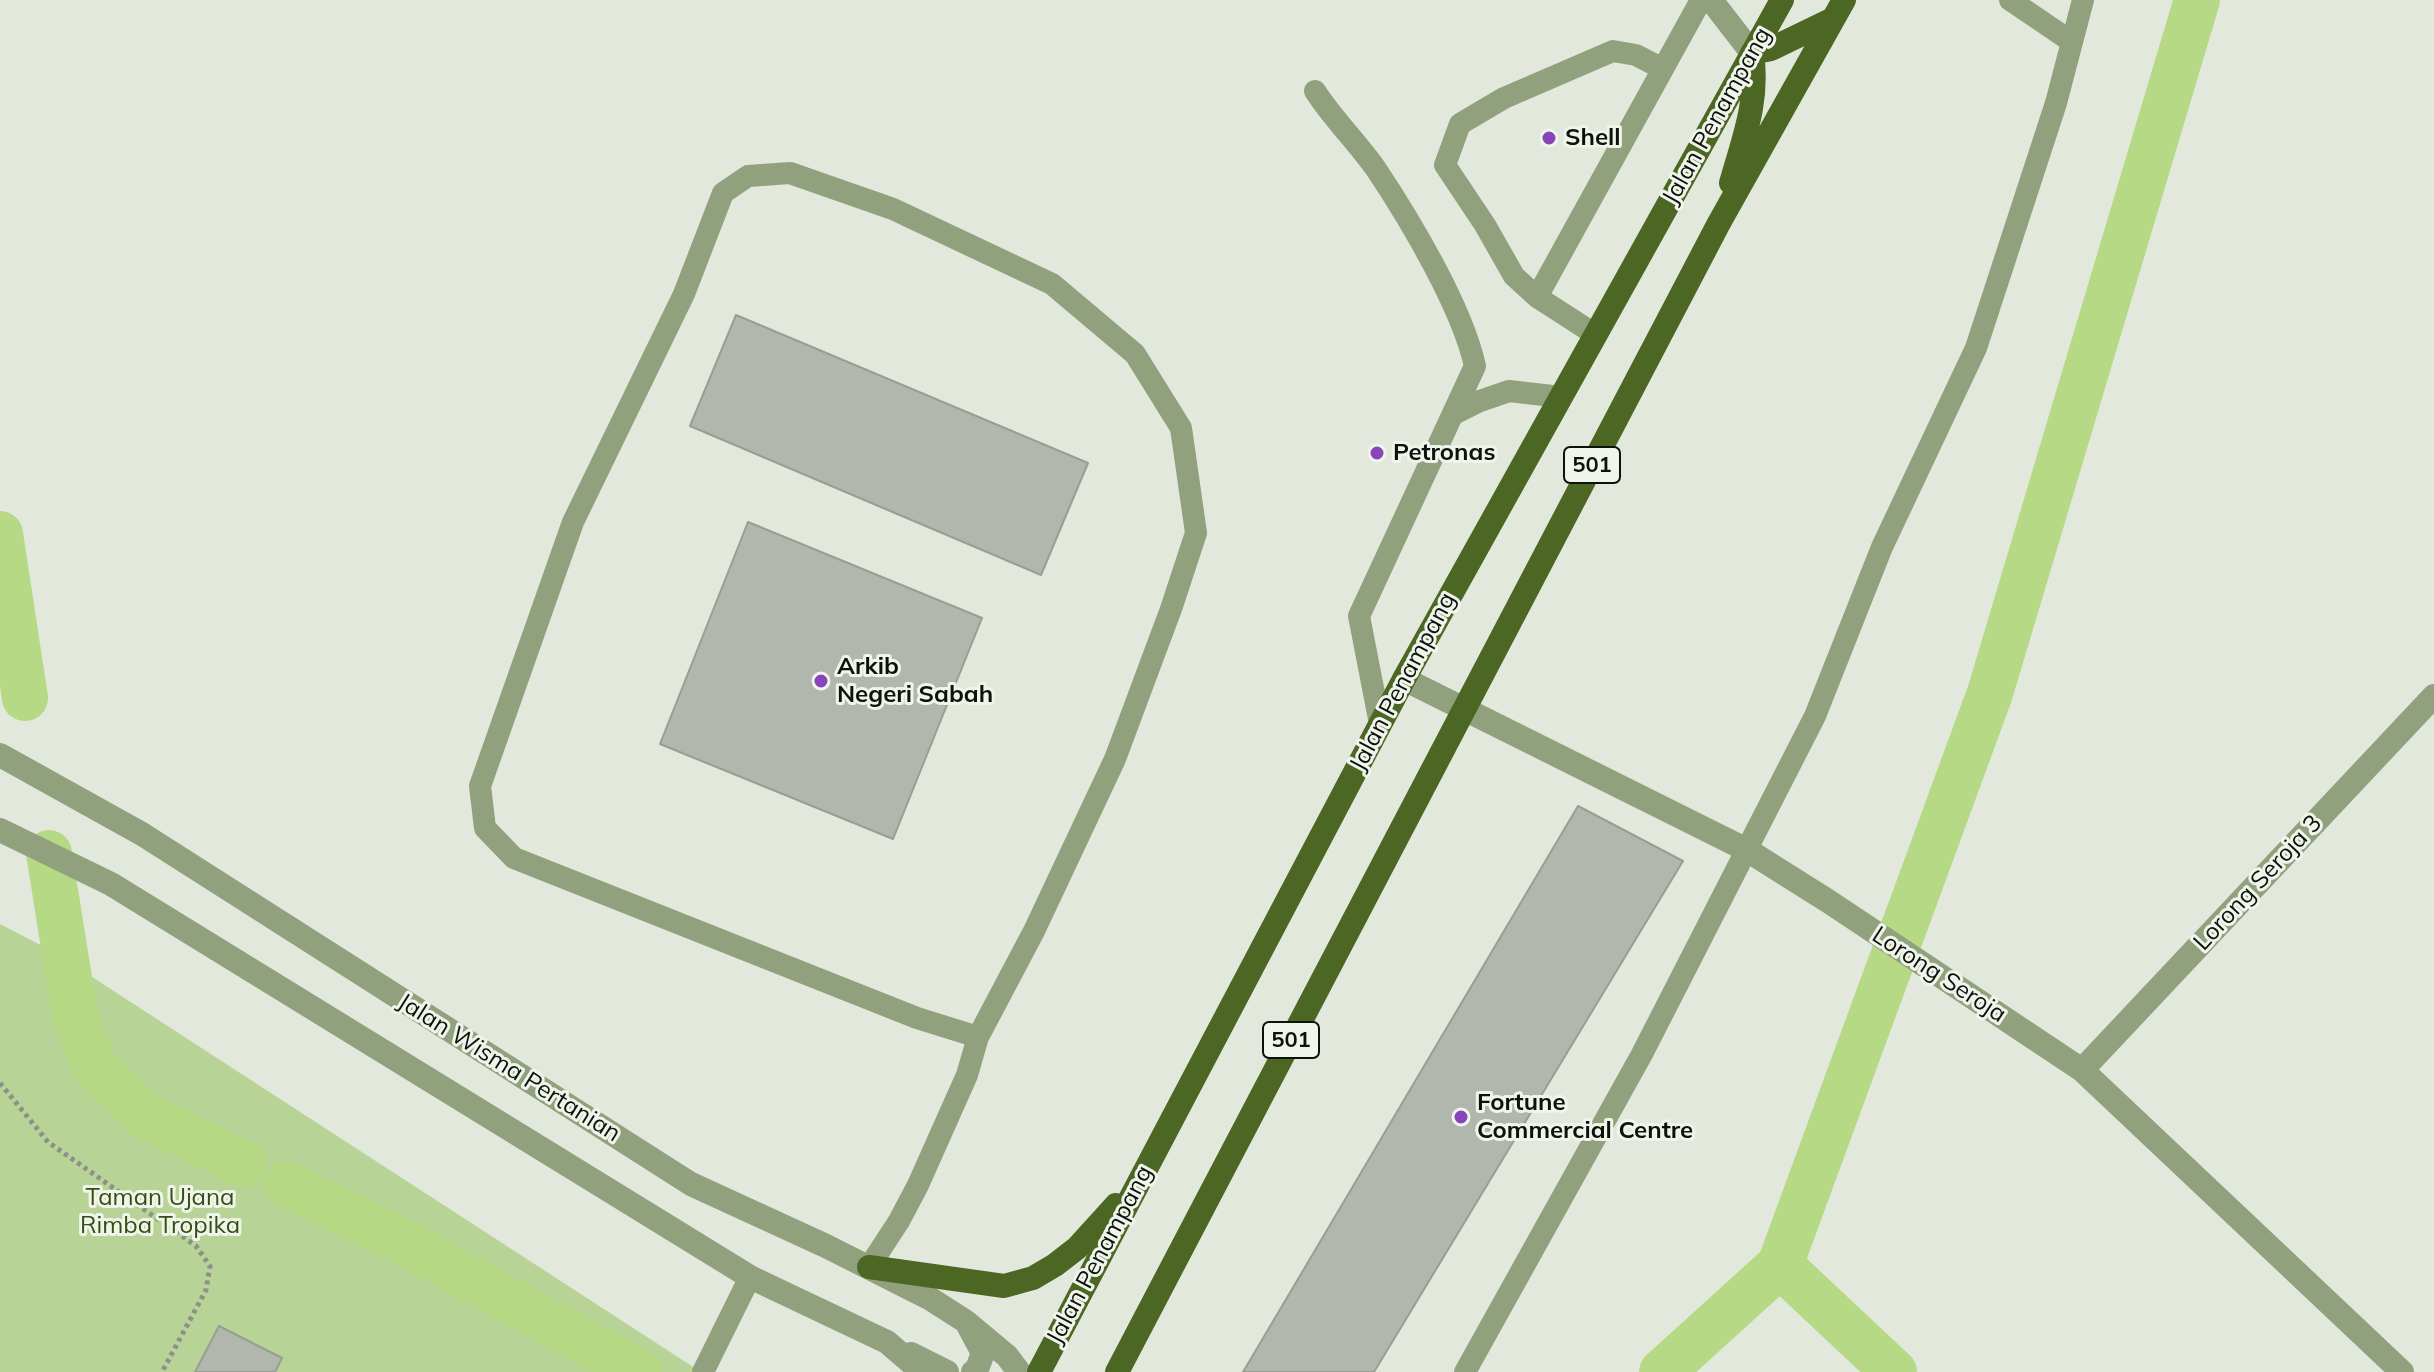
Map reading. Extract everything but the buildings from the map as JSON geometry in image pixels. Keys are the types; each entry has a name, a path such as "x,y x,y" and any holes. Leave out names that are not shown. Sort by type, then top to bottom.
{"main road":[{"name":"Jalan Penampang","path":"1039,1372 1404,679 1782,0"},
{"path":"1719,223 1754,105 1756,78 1752,53 1771,49 1838,10"},
{"name":"501","path":"1117,1372 1719,223 1838,10"},
{"path":"869,1267 1004,1286 1033,1278 1077,1248 1142,1174"}],"street":[{"path":"1711,0 1752,53"},
{"name":"Lorong Seroja","path":"1404,679 1747,850 2082,1070 2402,1372"},
{"name":"Lorong Seroja 3","path":"2082,1070 2434,696"},
{"name":"Jalan Wisma Pertanian","path":"0,755 142,834 691,1184 929,1298 965,1321 1007,1356 1019,1372"},
{"path":"0,830 111,884 750,1277 947,1372"},
{"path":"965,1321 983,1353 973,1372"},
{"path":"887,1342 922,1372"}],"lane":[{"path":"1537,297 1701,0"},
{"path":"2010,0 2072,42"},
{"path":"1465,1372 1642,1054 1815,716 1882,547 1976,348 2056,103 2083,0"},
{"path":"1596,335 1537,297 1514,276 1445,165 1460,124 1504,98 1613,51 1636,55 1663,69"},
{"path":"1315,91 1332,117 1374,167 1429,257 1470,344 1475,366 1359,616 1380,724"},
{"path":"869,1267 918,1185 967,1075 978,1037 1034,931 1115,759 1196,533 1181,428 1135,354 1052,284 878,204 790,173 748,176 723,193 684,294 573,522 480,786 485,828 514,858 917,1018 978,1037"},
{"path":"1454,414 1509,391 1561,397"},
{"path":"703,1372 750,1277"}],"path":[{"path":"0,1083 48,1142 196,1246 210,1266 206,1290 162,1372"}],"green space":[{"name":"Taman Ujana Rimba Tropika","path":"0,924 52,951 701,1372 0,1372"}],"waterway":[{"path":"1662,1372 1780,1265 1990,693 2197,0"},
{"path":"0,534 25,698"},
{"path":"49,853 75,1016 96,1069 144,1115 244,1164"},
{"path":"286,1184 405,1243 639,1372"},
{"path":"1780,1265 1894,1372"}],"place":[{"name":"Shell","path":"1549,138"},
{"name":"Petronas","path":"1377,453"},
{"name":"Arkib Negeri Sabah","path":"821,681"},
{"name":"Fortune Commercial Centre","path":"1461,1117"}]}
